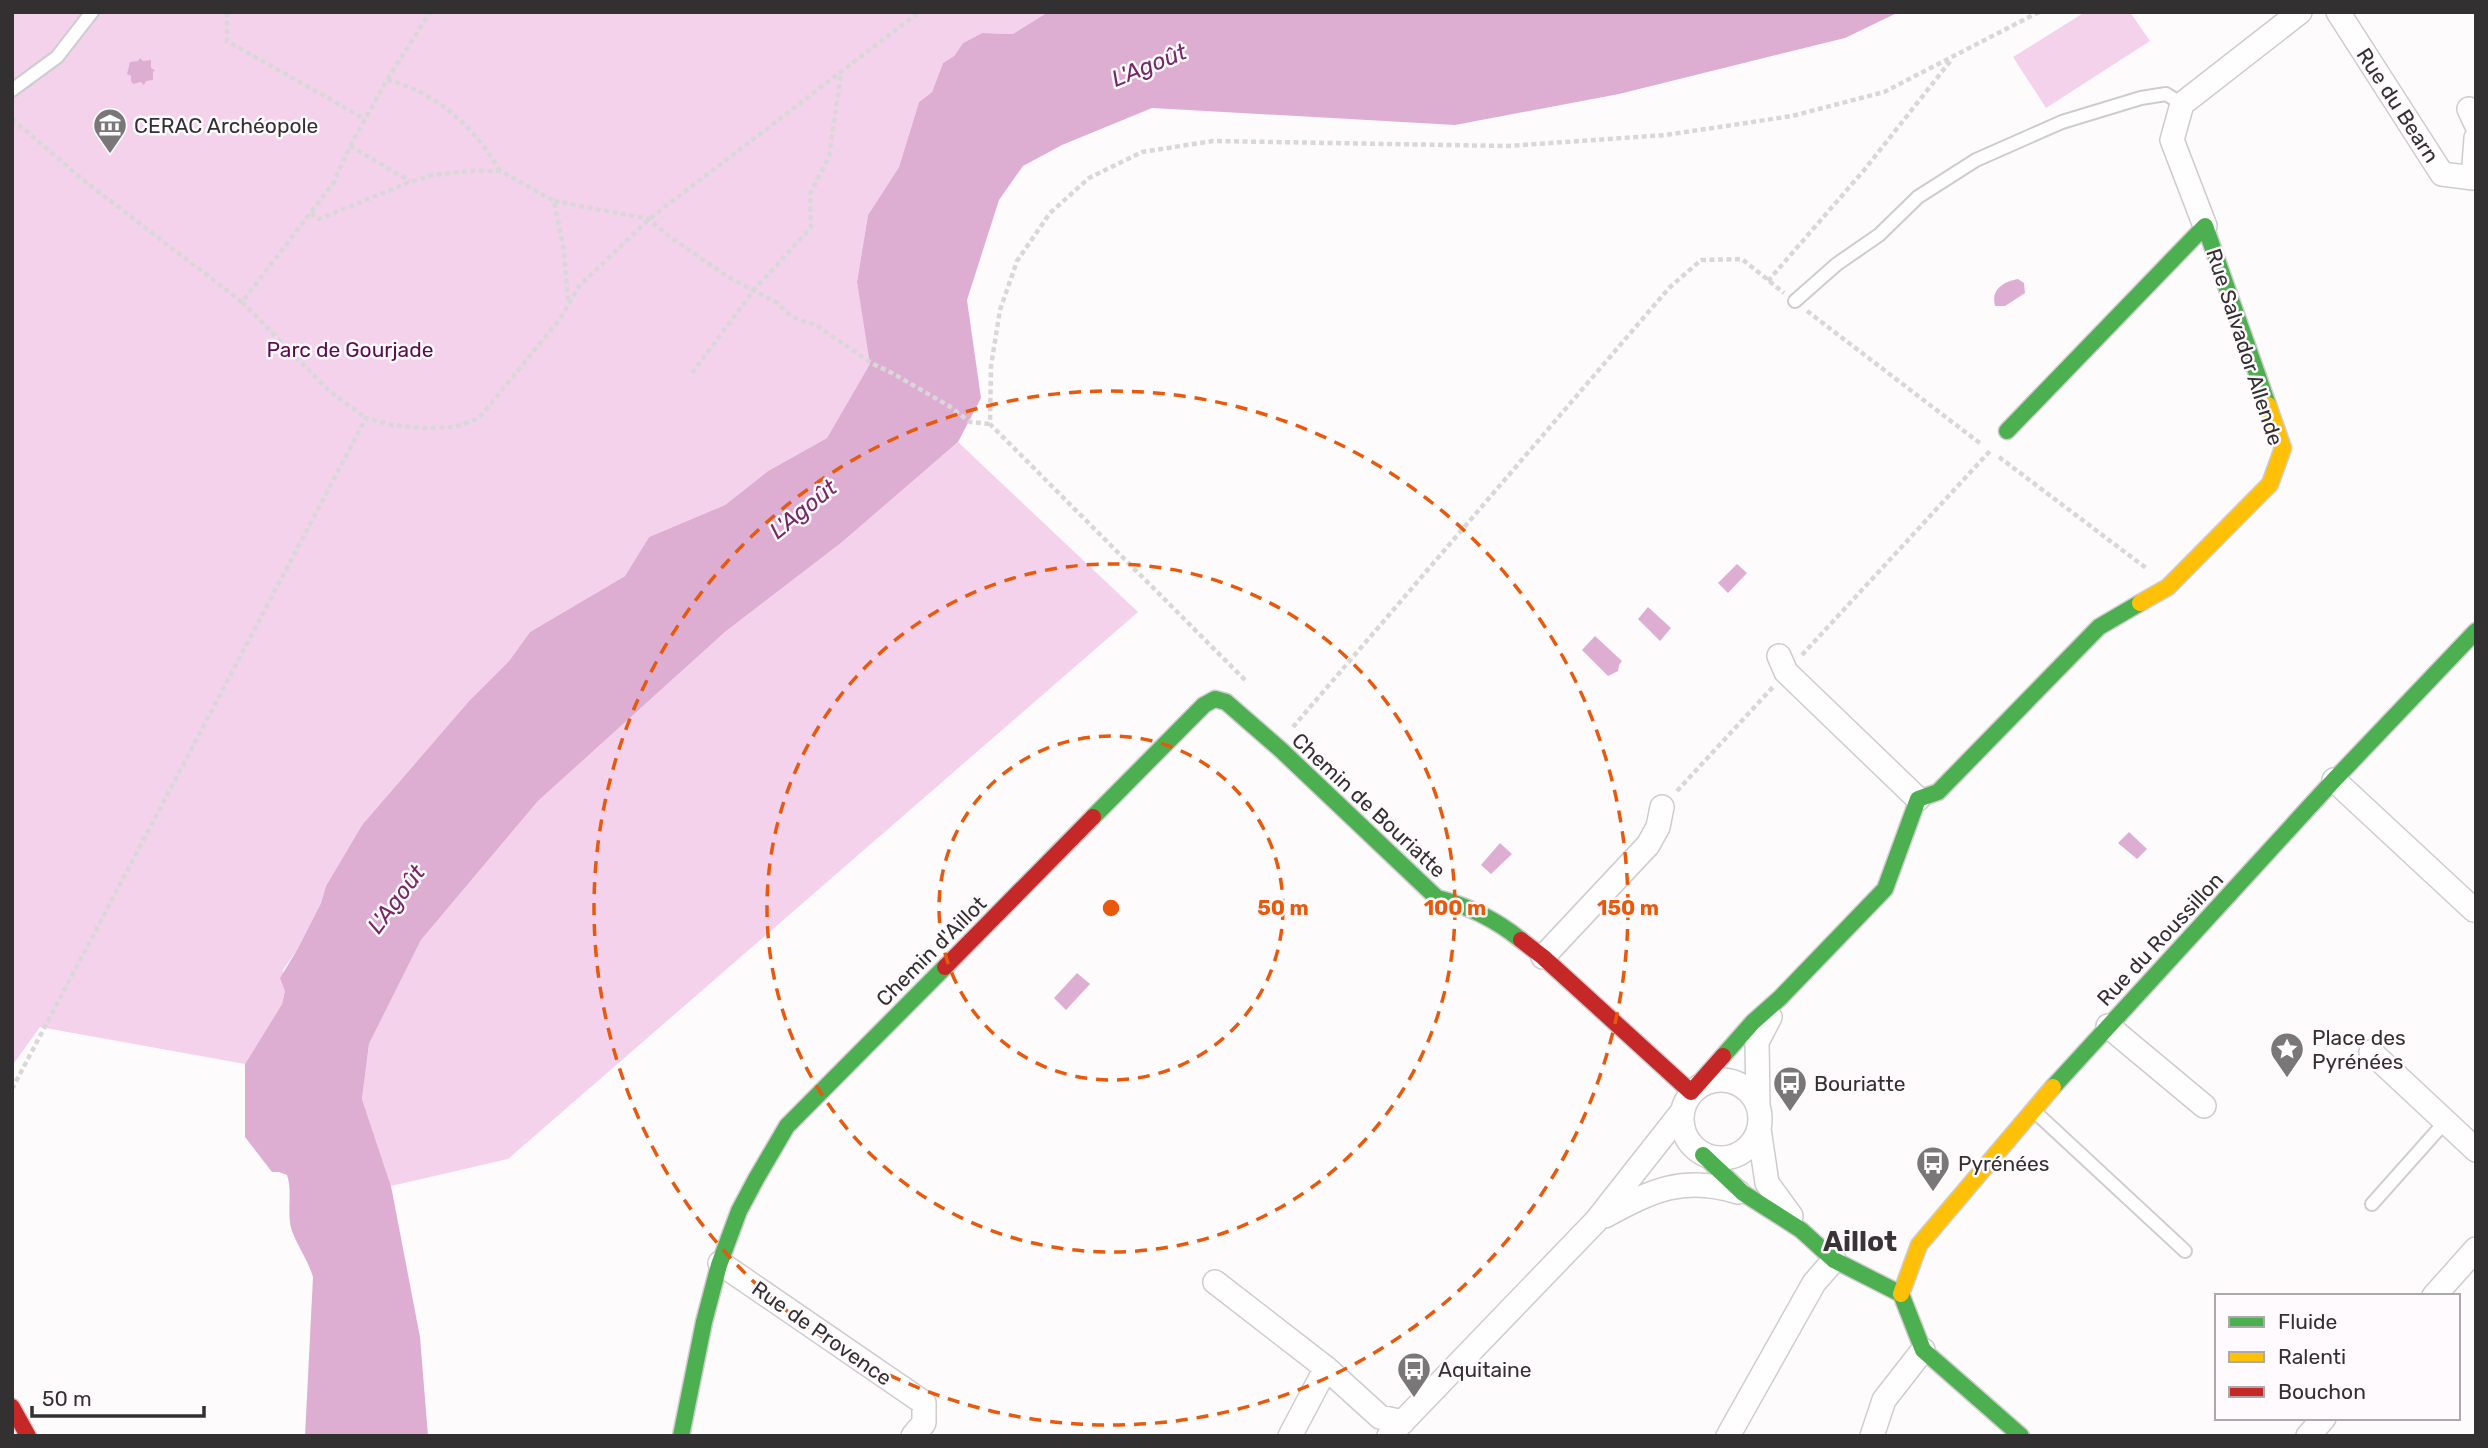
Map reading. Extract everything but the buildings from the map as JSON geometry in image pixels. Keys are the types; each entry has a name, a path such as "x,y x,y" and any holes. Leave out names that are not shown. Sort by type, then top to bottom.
{"street":[{"path":"2205,226 2172,140 2182,104 2300,12"},
{"name":"Rue du Bearn","path":"2338,12 2441,174 2473,177 2476,138"},
{"name":"Rue Salvador Allende","path":"1918,799 1938,792 2099,627 2168,587 2270,484 2283,448 2205,226 2007,431"},
{"name":"Rue du Roussillon","path":"1901,1294 1919,1245 2032,1110 2334,780 2476,631"},
{"path":"1214,1282 1326,1368 1396,1429 1596,1221 1681,1113 1692,1092 1753,1022 1780,998 1885,889 1918,799 1783,664"},
{"name":"Chemin de Bouriatte","path":"1215,699 1226,702 1281,750 1437,898 1477,909 1496,920 1543,957 1692,1092"},
{"name":"Chemin d'Aillot","path":"681,1436 720,1263 739,1210 787,1126 1204,705 1215,699"},
{"path":"2334,780 2476,909"},
{"path":"1543,957 1648,845 1658,827 1662,807"},
{"path":"1780,998 1757,1042 1759,1129 1767,1183 1801,1230"},
{"path":"2108,1026 2204,1106"},
{"path":"2371,1052 2476,1150"},
{"path":"1692,1092 1706,1082 1717,1079 1731,1081 1749,1091 1758,1105"},
{"path":"1681,1113 1685,1137 1693,1147 1714,1158 1738,1154"},
{"path":"1596,1221 1654,1192 1713,1177 1749,1147 1759,1129"},
{"path":"1703,1154 1713,1177 1801,1230 1834,1260 1901,1294 1923,1350 2021,1436"},
{"path":"2436,1294 2476,1250"},
{"path":"1728,1436 1814,1283 1834,1260"},
{"name":"Rue de Provence","path":"720,1263 924,1403 925,1423 913,1436"},
{"path":"1872,1436 1884,1400 1923,1350"},
{"path":"1290,1436 1326,1368"},
{"path":"12,1408 28,1436"},
{"path":"2308,1436 2322,1420"}],"lane":[{"path":"12,90 57,57 92,12"},
{"path":"1795,301 1837,264 1878,235 1918,197 1976,160 2062,122 2141,98 2166,94 2182,104"},
{"path":"2032,1110 2185,1251"},
{"path":"2372,1204 2445,1122"}],"path":[{"path":"227,12 227,41 365,119"},
{"path":"242,302 334,182 349,146 430,12"},
{"path":"12,119 145,229 242,302 329,391 366,418 393,425 455,427 479,418 560,319 579,286 649,219 919,12"},
{"path":"990,424 991,366 1000,310 1017,261 1050,213 1089,178 1142,152 1213,141 1508,146 1667,135 1791,117 1884,92 2039,12"},
{"path":"1768,281 1865,169 1954,55"},
{"path":"692,373 754,290 811,227 810,194 828,156 841,74"},
{"path":"387,80 428,94 452,113 472,130 500,171 554,201 649,219 718,270 776,302 792,317 816,325 870,363 915,386 970,422 990,424 1254,688"},
{"path":"349,146 410,181"},
{"path":"311,213 319,219 410,181 433,175 500,171"},
{"path":"554,201 564,251 569,302"},
{"path":"1293,727 1669,288"},
{"path":"1879,367 2168,587"},
{"path":"12,1089 366,418"},
{"path":"1662,807 1783,664 1991,451"},
{"path":"1283,718 1293,727 1299,747 1297,767"}],"green space":[{"name":"Parc de Gourjade","path":"12,12 1048,12 1013,34 982,33 963,43 954,56 943,63 932,92 919,102 899,167 868,215 857,282 871,363 827,438 768,471 725,505 649,537 625,576 530,632 509,661 469,701 362,825 326,886 321,903 297,950 283,970 285,991 282,1004 245,1064 40,1027 12,1066"},
{"path":"2085,12 2130,12 2150,41 2046,108 2013,57"},
{"path":"958,442 1138,612 508,1159 391,1186 362,1099 369,1044 421,940 538,801 725,632 841,543"}],"water":[{"name":"L'Agoût","path":"1048,12 1899,12 1845,38 1619,94 1455,125 1152,108 1062,145 1023,166 999,200 967,300 981,398 958,442 841,543 725,632 538,801 421,940 369,1044 362,1099 391,1186 420,1337 428,1436 305,1436 313,1277 292,1231 287,1175 272,1172 245,1137 245,1064 282,1004 285,991 280,978 321,903 326,886 362,825 469,701 509,661 530,632 625,576 649,537 725,505 768,471 827,438 870,364 857,282 868,215 899,167 919,102 932,92 943,63 954,56 963,43 982,33 1013,34"},
{"path":"140,58 143,61 151,60 151,68 155,70 153,80 146,81 144,85 141,82 133,84 131,76 127,74 130,62"},
{"path":"2018,279 2024,283 2025,293 2005,306 1995,306 1996,291 2007,282"},
{"path":"1737,564 1747,573 1728,593 1718,583"},
{"path":"1648,607 1671,628 1660,641 1638,619"},
{"path":"1595,636 1622,661 1618,671 1608,676 1582,650"},
{"path":"2129,832 2147,849 2137,859 2118,843"},
{"path":"1500,843 1512,854 1491,874 1481,865"},
{"path":"1077,973 1090,984 1066,1010 1054,998"}],"traffic: fast":[{"path":"2007,431 2205,226 2268,405"},
{"path":"1723,1056 1753,1022 1780,998 1885,889 1918,799 1938,792 2099,627 2140,603"},
{"path":"2053,1087 2334,780 2476,631"},
{"path":"1093,817 1204,705 1215,699 1226,702 1281,750 1437,898 1481,914 1521,940"},
{"path":"681,1436 704,1322 719,1265 739,1211 756,1179 787,1126 945,967"},
{"path":"1703,1155 1743,1193 1801,1230 1834,1260 1901,1294 1923,1350 2021,1436"}],"traffic: slow":[{"path":"2140,603 2168,587 2270,484 2283,448 2268,405"},
{"path":"1901,1294 1919,1245 2053,1087"}],"traffic: jam":[{"path":"945,967 1093,817"},
{"path":"1521,940 1691,1092 1723,1056"},
{"path":"12,1407 28,1436"}],"place":[{"name":"CERAC Archéopole","path":"110,155"},
{"name":"Place des Pyrénées","path":"2287,1079"},
{"name":"Bouriatte","path":"1790,1113"},
{"name":"Pyrénées","path":"1933,1193"},
{"name":"Aquitaine","path":"1414,1399"}],"district":[{"name":"Aillot","path":"1860,1241"}]}
